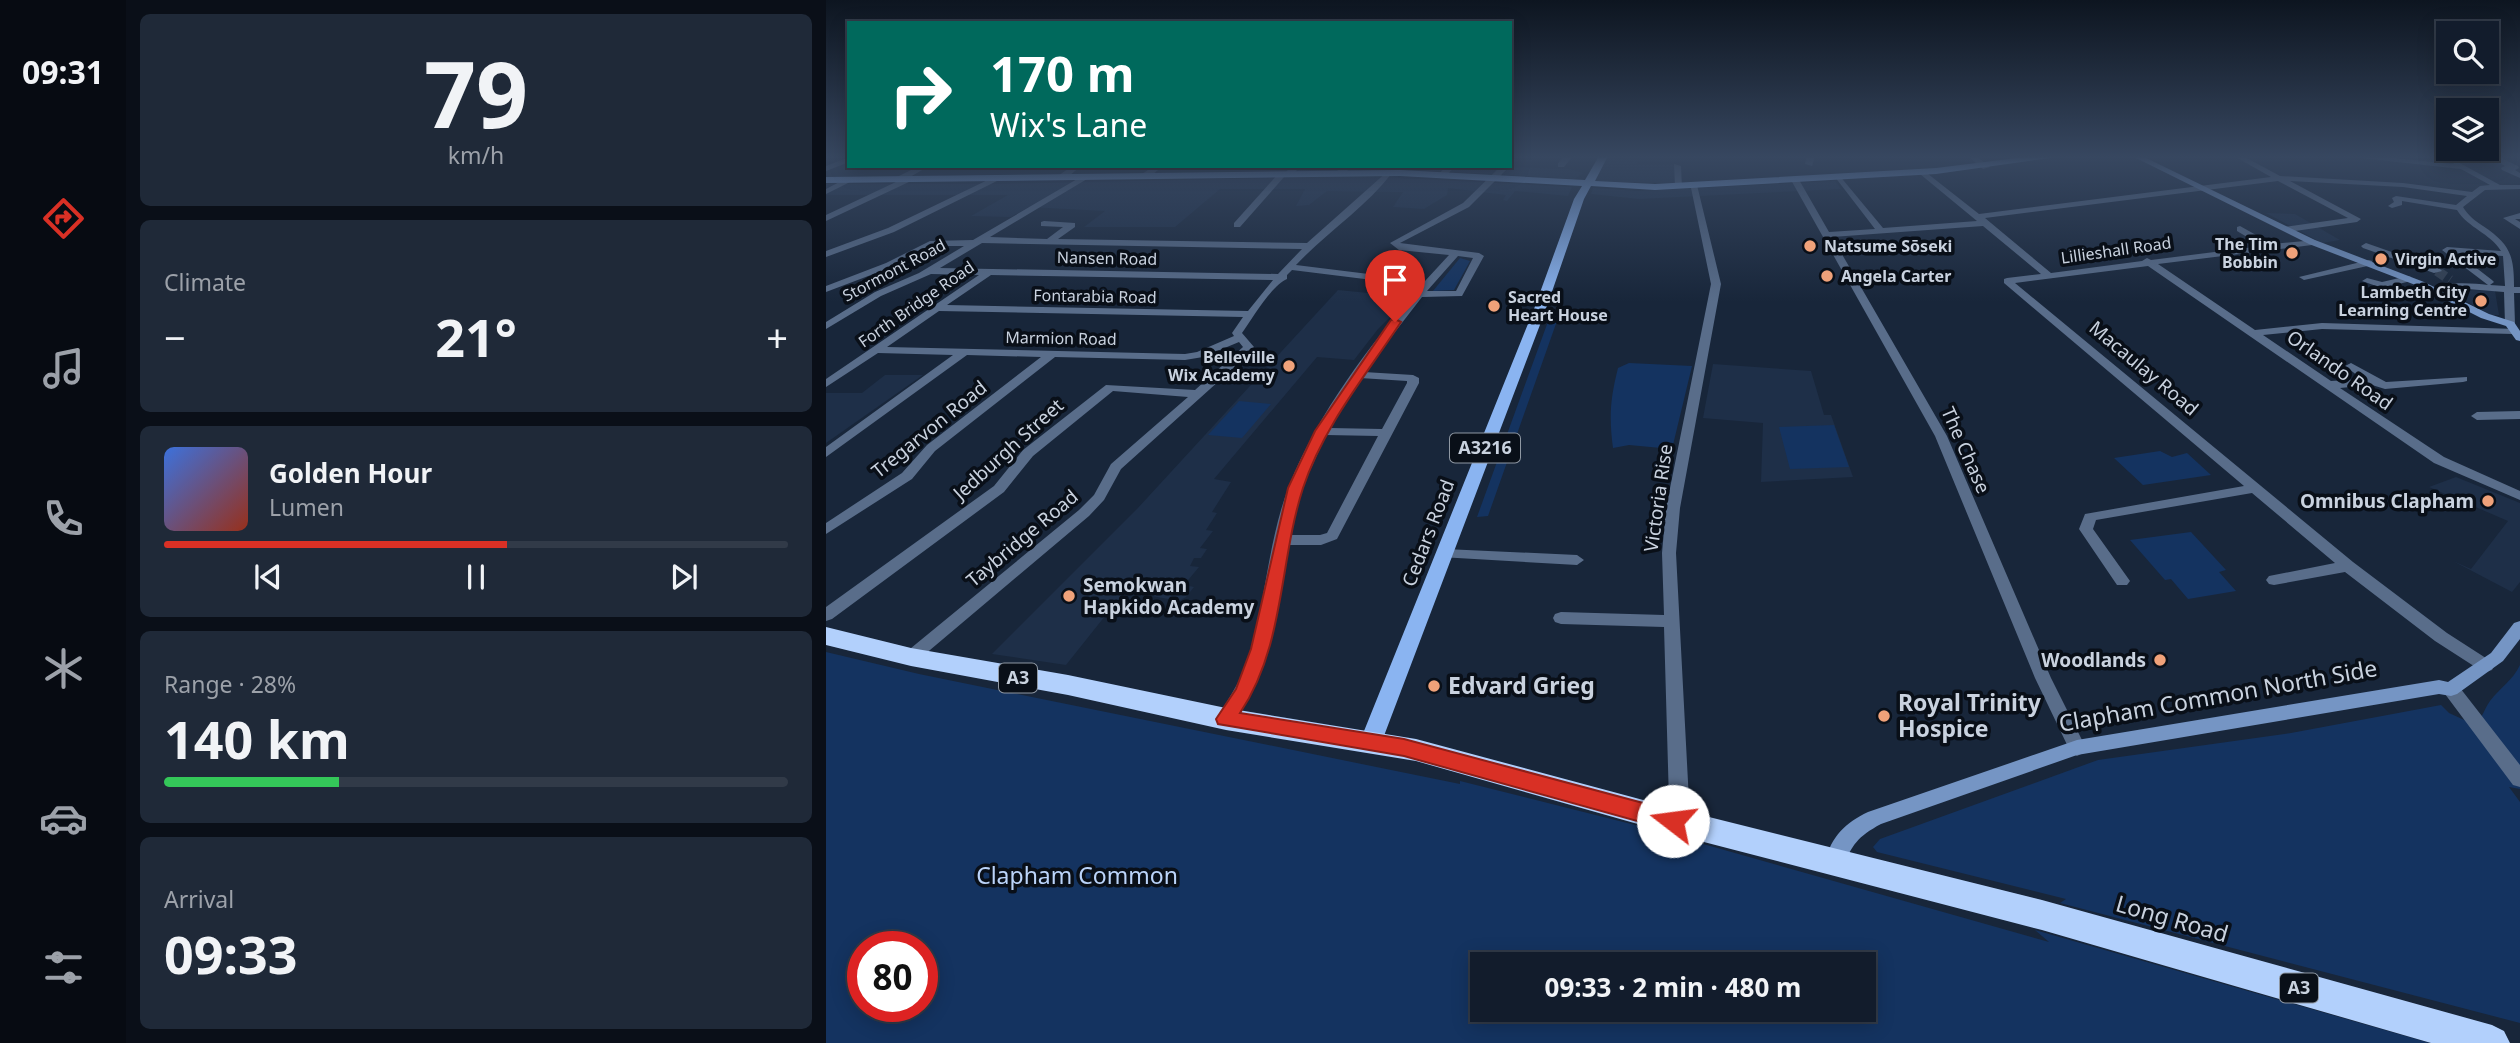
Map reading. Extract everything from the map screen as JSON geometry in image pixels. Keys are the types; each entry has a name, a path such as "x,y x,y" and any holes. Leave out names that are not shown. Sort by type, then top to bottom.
{"highway":[{"name":"A3","path":"826,636 911,657 1068,685 1226,719 1371,741 1440,756 1673,821 1835,861"},
{"name":"Long Road","path":"1835,861 2034,912 2492,1043"}],"main road":[{"name":"Cedars Road","path":"1371,741 1540,309 1577,205"},
{"path":"2233,205 2312,242 2435,290 2513,329"},
{"path":"2451,689 2486,666 2520,627"},
{"name":"Clapham Common North Side","path":"1835,861 1838,846 1846,836 1875,818 2077,748 2439,687 2451,689"}],"street":[{"path":"826,218 853,205"},
{"path":"826,254 852,242 885,233 944,205"},
{"name":"Stormont Road","path":"826,326 878,293 930,271 1039,205"},
{"path":"1237,225 1256,205"},
{"name":"Taybridge Road","path":"911,657 1084,513 1099,497 1116,467 1248,349 1238,331 1310,246 1358,205"},
{"path":"1420,295 1459,294 1479,256 1393,245 1466,205"},
{"name":"Victoria Rise","path":"1673,821 1679,801 1669,552 1674,508 1716,284 1697,205"},
{"name":"The Chase","path":"1809,205 1941,436 2043,678 2077,748"},
{"path":"1861,205 1881,231"},
{"path":"1961,205 2048,275"},
{"path":"1827,235 1979,220 2083,205"},
{"path":"2288,229 2357,219 2328,205"},
{"path":"2255,332 2322,326 2513,329 2507,254 2498,242 2459,208 2438,205"},
{"path":"2459,208 2463,205"},
{"path":"2519,214 2507,218 2520,226"},
{"path":"1044,224 1072,225 1048,242"},
{"path":"2249,228 2240,229 2269,246"},
{"name":"Lillieshall Road","path":"2007,281 2312,242"},
{"path":"826,289 889,265 933,243 1310,246"},
{"path":"2366,246 2437,271"},
{"path":"2489,282 2447,250 2507,254"},
{"path":"1226,719 1244,691 1255,666 1296,488 1322,431 1387,332 1454,254"},
{"name":"Orlando Road","path":"2147,261 2255,332 2448,466 2520,496"},
{"path":"2304,277 2369,263"},
{"path":"2307,265 2323,274"},
{"name":"Nansen Road","path":"930,271 1288,272 1428,284"},
{"name":"Forth Bridge Road","path":"826,384 989,272"},
{"path":"2367,281 2382,285 2409,279"},
{"path":"2451,279 2460,286"},
{"name":"Macaulay Road","path":"2007,281 2348,566 2486,666"},
{"path":"2435,290 2460,286 2520,290"},
{"name":"Fontarabia Road","path":"938,308 1251,314"},
{"name":"Marmion Road","path":"878,350 1189,356 1240,338"},
{"path":"826,453 964,352"},
{"name":"Tregarvon Road","path":"826,529 907,476 931,448 1052,354"},
{"path":"2351,366 2385,386 2463,379"},
{"path":"1282,540 1321,540 1332,536 1413,378 1359,374"},
{"path":"2331,385 2373,381"},
{"name":"Jedburgh Street","path":"826,615 999,489 1028,453 1110,387 1198,394"},
{"path":"2477,416 2520,415"},
{"path":"1322,431 1386,433"},
{"path":"2122,580 2091,538 2085,524 2090,517 2255,488"},
{"path":"1445,554 1577,560"},
{"path":"2274,580 2348,566"},
{"path":"1561,618 1672,621"},
{"path":"2451,689 2520,779"}],"shaded area":[{"path":"991,205 1201,205 1175,227 1084,227 1105,211 1029,207 1011,217 971,216"},
{"path":"1395,205 1431,205 1424,209 1393,207"},
{"path":"2266,213 2295,214 2340,240 2322,243"},
{"path":"1338,290 1410,297 1378,329 1354,360 1317,357 1214,479 1231,482 1212,512 1217,513 1206,530 1213,531 1200,548 1207,549 1201,558 1194,558 1190,566 1199,567 1184,585 1194,587 1186,597 1179,601 1125,591 1066,665 992,654 1137,509"},
{"name":"Lambeth City Learning Centre","path":"2473,290 2495,291 2499,315 2491,315 2452,294"},
{"path":"1713,364 1811,371 1824,415 1831,415 1853,477 1761,482 1763,423 1703,418"},
{"path":"885,375 923,375 826,443 826,393 862,393"},
{"path":"2456,477 2520,503 2520,582 2512,592 2453,561 2471,569 2508,521 2429,487"}],"green space":[{"path":"1460,258 1470,261 1454,290 1433,291"},
{"path":"1550,316 1558,318 1488,516 1477,517"},
{"path":"1629,363 1692,366 1672,449 1629,445 1613,448 1613,390 1618,368"},
{"path":"1239,401 1271,404 1242,438 1208,435"},
{"path":"1834,425 1849,467 1790,469 1779,427"},
{"path":"2160,451 2172,457 2187,453 2211,475 2143,485 2114,458"},
{"path":"2191,532 2226,570 2219,572 2236,591 2188,599 2171,579 2165,580 2130,540"},
{"name":"Clapham Common","path":"826,652 919,674 1460,784 1460,781 1643,827 2049,942 2035,930 2430,1043 826,1043"},
{"path":"2520,665 2520,789 2509,787 2520,802 2520,1023 2060,903 2066,899 1877,852 1873,847 1880,839 2098,760 2291,733 2441,705 2449,713 2473,724"}],"tunnel":[{"path":"2437,271 2450,280"}],"place":[{"name":"Natsume Sōseki","path":"1810,246"},
{"name":"The Tim Bobbin","path":"2292,253"},
{"name":"Virgin Active","path":"2381,259"},
{"name":"Angela Carter","path":"1827,276"},
{"name":"Lambeth City Learning Centre","path":"2481,301"},
{"name":"Sacred Heart House","path":"1494,306"},
{"name":"Belleville Wix Academy","path":"1289,366"},
{"name":"Omnibus Clapham","path":"2488,501"},
{"name":"Semokwan Hapkido Academy","path":"1069,596"},
{"name":"Woodlands","path":"2160,660"},
{"name":"Edvard Grieg","path":"1434,686"},
{"name":"Royal Trinity Hospice","path":"1884,716"}],"route":[{"path":"1395,322 1322,431 1296,488 1282,540 1260,649 1251,678 1226,719 1404,747 1673,821"}]}
